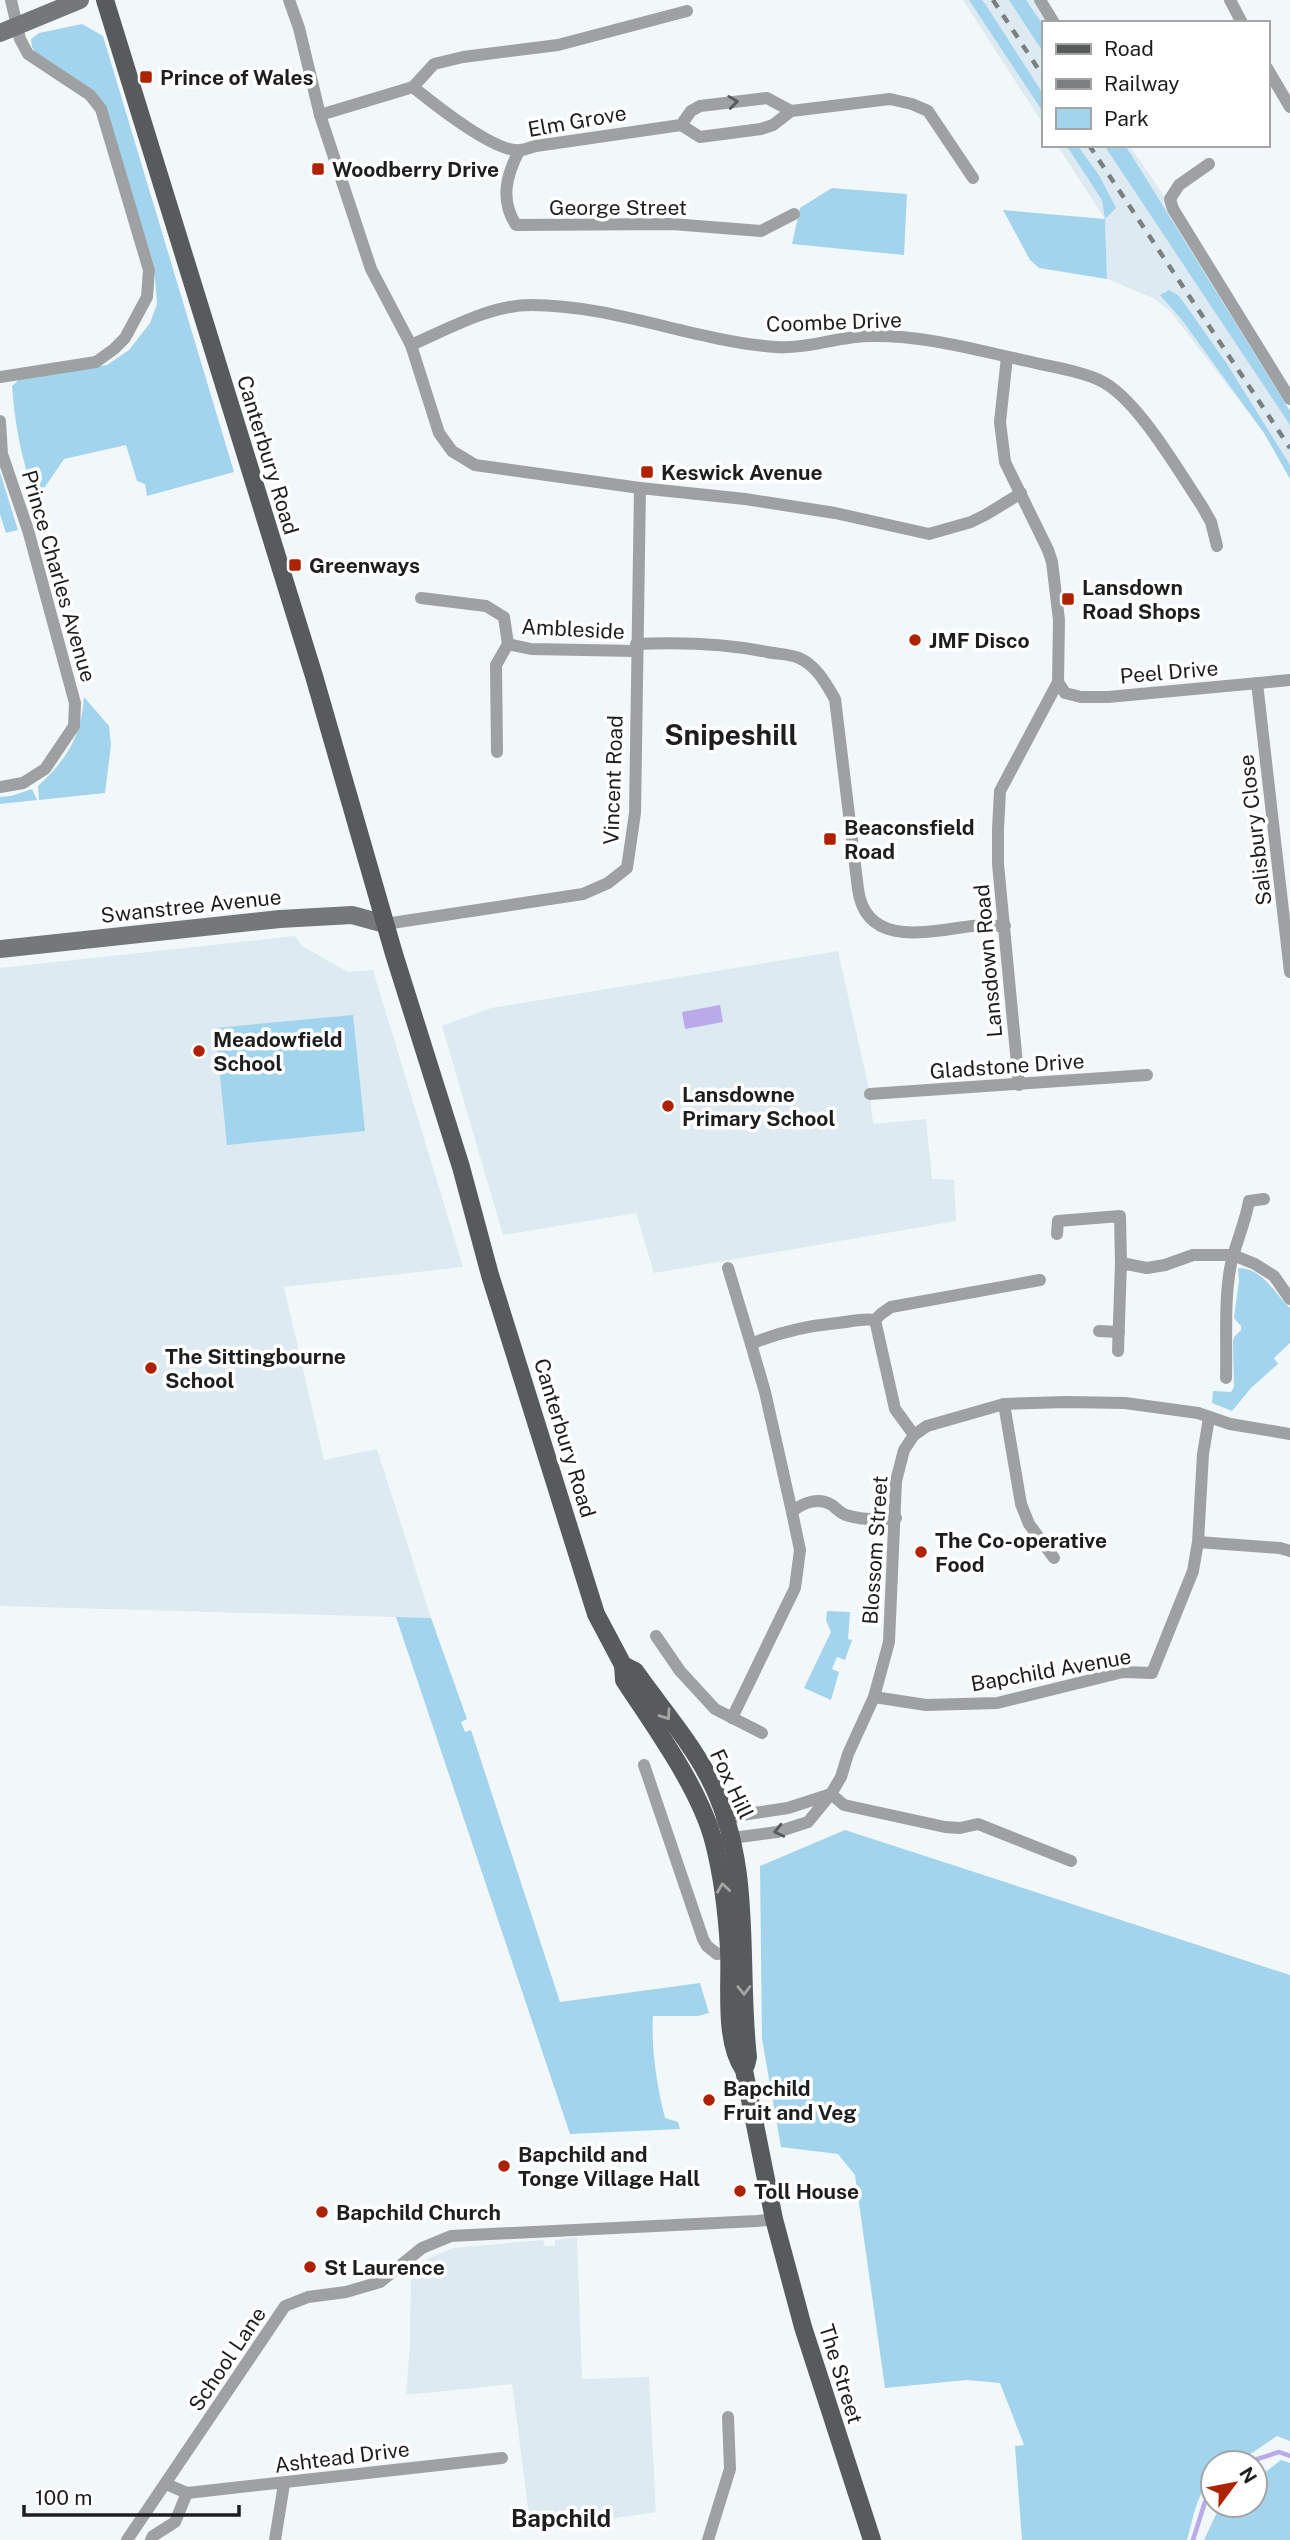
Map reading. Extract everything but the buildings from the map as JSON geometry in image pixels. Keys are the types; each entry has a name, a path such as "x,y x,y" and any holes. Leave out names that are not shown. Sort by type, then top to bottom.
{"main road":[{"name":"Canterbury Road","path":"105,0 314,676 385,924 461,1167 490,1275 596,1614"},
{"name":"Fox Hill","path":"596,1614 622,1665 624,1680 678,1766 711,1833 736,1950 748,2057 744,2070 774,2219"},
{"name":"Fox Hill","path":"622,1665 635,1671 695,1754 709,1776 727,1820 743,1909 736,1950"},
{"name":"The Street","path":"774,2219 803,2327 872,2540"}],"street":[{"path":"0,377 96,362 125,338 147,297 149,270 101,109 90,96 28,54 20,39 10,0"},
{"path":"0,33 80,0"},
{"path":"289,0 299,28 320,115 371,268 411,345 439,433 452,451 475,465 640,488 746,499 835,513 929,534 971,522 1021,493"},
{"path":"1040,0 1053,21"},
{"path":"1230,0 1241,21"},
{"path":"320,115 414,88 435,64 463,57 558,46 687,11"},
{"path":"1269,71 1290,107"},
{"name":"Elm Grove","path":"414,88 456,121 499,145 519,151 558,142 681,125 700,137 761,129 773,125 791,111 890,99 928,111 973,178"},
{"name":"Elm Grove","path":"681,125 691,111 699,106 767,98 791,111"},
{"name":"George Street","path":"519,151 508,173 506,201 516,225 672,224 761,231 794,214"},
{"path":"1209,164 1179,185 1170,199 1173,209 1290,399"},
{"name":"Coombe Drive","path":"411,345 472,318 528,305 584,309 729,339 777,346 810,346 847,338 892,336 958,346 1100,380 1121,395 1136,412 1202,506 1211,522 1217,546"},
{"name":"Lansdown Road","path":"1007,357 1000,407 1000,438 1005,461 1052,562 1059,620 1058,682 1000,791 998,864 1018,1085"},
{"name":"Prince Charles Avenue","path":"0,421 1,454 28,530 75,703 74,726 45,769 23,783 0,787"},
{"path":"640,488 636,647 688,641 733,645 800,658 819,673 835,699 859,900 865,913 876,924 899,932 1005,926"},
{"name":"Ambleside","path":"421,598 486,607 504,617 508,644 496,665 497,752"},
{"name":"Ambleside","path":"508,644 531,649 636,647"},
{"name":"Vincent Road","path":"385,924 583,894 608,883 627,868 635,813 636,647"},
{"name":"Peel Drive","path":"1058,682 1065,693 1081,697 1290,680"},
{"name":"Salisbury Close","path":"1257,683 1290,972"},
{"name":"Swanstree Avenue","path":"0,949 280,919 352,915 385,924"},
{"name":"Gladstone Drive","path":"870,1094 1147,1075"},
{"path":"1226,1378 1229,1273 1249,1202 1264,1199"},
{"path":"1057,1234 1058,1221 1120,1216 1118,1350"},
{"path":"1121,1262 1147,1268 1193,1255 1233,1255 1274,1276 1290,1299"},
{"path":"728,1268 765,1392 800,1550 795,1588 732,1718"},
{"path":"875,1321 881,1314 898,1306 1040,1280"},
{"path":"751,1344 774,1334 822,1324 866,1319 875,1321"},
{"path":"875,1321 895,1409 914,1435 927,1426 1004,1404 1125,1403 1198,1413 1209,1419 1290,1434"},
{"path":"1099,1331 1119,1332"},
{"path":"1004,1404 1021,1504 1029,1524 1054,1558"},
{"path":"1209,1419 1203,1454 1198,1542 1290,1551"},
{"name":"Blossom Street","path":"711,1833 732,1839 777,1832 808,1822 841,1777 848,1754 874,1697 888,1642 897,1481 904,1450 914,1435"},
{"path":"792,1512 802,1504 818,1501 831,1504 845,1514 879,1520 896,1518"},
{"name":"Bapchild Avenue","path":"874,1697 926,1705 998,1703 1123,1672 1152,1673 1193,1571 1198,1542"},
{"path":"656,1636 715,1709 762,1733"},
{"path":"644,1765 707,1946 717,1954 736,1950"},
{"path":"711,1833 727,1820 741,1815 788,1808 831,1794 844,1805 945,1827 960,1828 978,1824 1071,1861"},
{"name":"School Lane","path":"127,2540 285,2306 308,2297 346,2292 380,2282 422,2248 451,2236 774,2219"},
{"path":"708,2540 730,2469 728,2417"},
{"name":"Ashtead Drive","path":"166,2484 187,2493 502,2458"},
{"path":"275,2540 284,2484"},
{"path":"151,2540 176,2522 187,2493"}],"shaded area":[{"path":"963,0 1034,0 1047,21 1042,21 1042,122"},
{"path":"1058,147 1130,147 1160,190 1290,411 1290,479 1264,433 1170,311 1153,298 1107,279 1105,219"},
{"name":"The Sittingbourne School","path":"295,936 302,946 348,972 373,970 463,1267 284,1287 324,1460 377,1449 431,1618 0,1606 0,968"},
{"name":"Lansdowne Primary School","path":"838,951 870,1094 873,1124 926,1119 932,1179 954,1180 956,1221 654,1273 636,1213 503,1235 442,1026 491,1008"},
{"path":"720,1005 723,1022 685,1029 682,1012"},
{"path":"577,2237 582,2379 649,2377 656,2512 531,2531 512,2384 406,2395 411,2266 453,2248 543,2240 545,2246 555,2246 555,2240"}],"green space":[{"path":"969,0 982,0 986,5 1042,92 1042,110"},
{"path":"1009,0 1026,0 1042,24 1042,50"},
{"path":"82,24 103,36 234,472 147,496 145,484 137,481 126,445 64,459 36,500 20,444 12,386 21,378 107,365 129,350 150,323 157,304 154,265 106,110 36,54 32,47 31,39 39,33"},
{"path":"1067,147 1078,147 1099,175 1116,208 1105,219 1102,200"},
{"path":"1105,147 1126,147 1290,411 1290,425"},
{"path":"832,188 907,194 904,255 792,244 800,208"},
{"path":"1003,210 1105,219 1107,279 1039,268 1030,260"},
{"path":"1169,290 1178,295 1227,364 1290,465 1290,479 1264,433 1182,320 1160,295"},
{"path":"0,472 18,530 6,533 0,514"},
{"path":"84,697 109,726 111,745 105,793 39,800 38,786 65,757 76,736"},
{"path":"32,789 37,800 0,804 0,797"},
{"path":"353,1015 365,1131 227,1145 215,1028"},
{"path":"1238,1268 1247,1269 1261,1277 1290,1308 1290,1343 1274,1358 1278,1364 1251,1388 1232,1411 1212,1403 1213,1391 1231,1392 1234,1387 1233,1342 1241,1330 1234,1318"},
{"path":"827,1611 850,1612 848,1639 852,1640 845,1660 837,1657 832,1669 839,1672 831,1700 804,1688 831,1632 826,1620"},
{"path":"396,1617 431,1618 467,1719 461,1722 465,1732 471,1730 560,2002 700,1983 709,2013 698,2016 653,2016 659,2093 665,2118 678,2122 680,2129 570,2134"},
{"path":"845,1830 1290,1975 1290,2441 1277,2436 1258,2449 1199,2449 1199,2499 1187,2540 1022,2540 1015,2446 1024,2445 1000,2383 966,2380 885,2388 855,2175 838,2154 781,2147 762,2039 760,1866"},
{"path":"1281,2460 1290,2463 1290,2540 1204,2540 1214,2519 1269,2519 1269,2469"}],"waterway":[{"path":"1269,2455 1279,2452 1290,2456"},
{"path":"1193,2540 1200,2519"}],"railway":[{"path":"993,0 1042,74"},
{"path":"1090,147 1290,448"}],"place":[{"name":"Prince of Wales","path":"146,77"},
{"name":"Woodberry Drive","path":"318,169"},
{"name":"Keswick Avenue","path":"647,472"},
{"name":"Greenways","path":"295,565"},
{"name":"Lansdown Road Shops","path":"1068,599"},
{"name":"JMF Disco","path":"915,640"},
{"name":"Beaconsfield Road","path":"830,839"},
{"name":"Meadowfield School","path":"199,1051"},
{"name":"Lansdowne Primary School","path":"668,1106"},
{"name":"The Sittingbourne School","path":"151,1368"},
{"name":"The Co-operative Food","path":"921,1552"},
{"name":"Bapchild Fruit and Veg","path":"709,2100"},
{"name":"Bapchild and Tonge Village Hall","path":"504,2166"},
{"name":"Toll House","path":"740,2191"},
{"name":"Bapchild Church","path":"322,2212"},
{"name":"St Laurence","path":"310,2267"}],"district":[{"name":"Snipeshill","path":"731,734"},
{"name":"Bapchild","path":"561,2518"}]}
